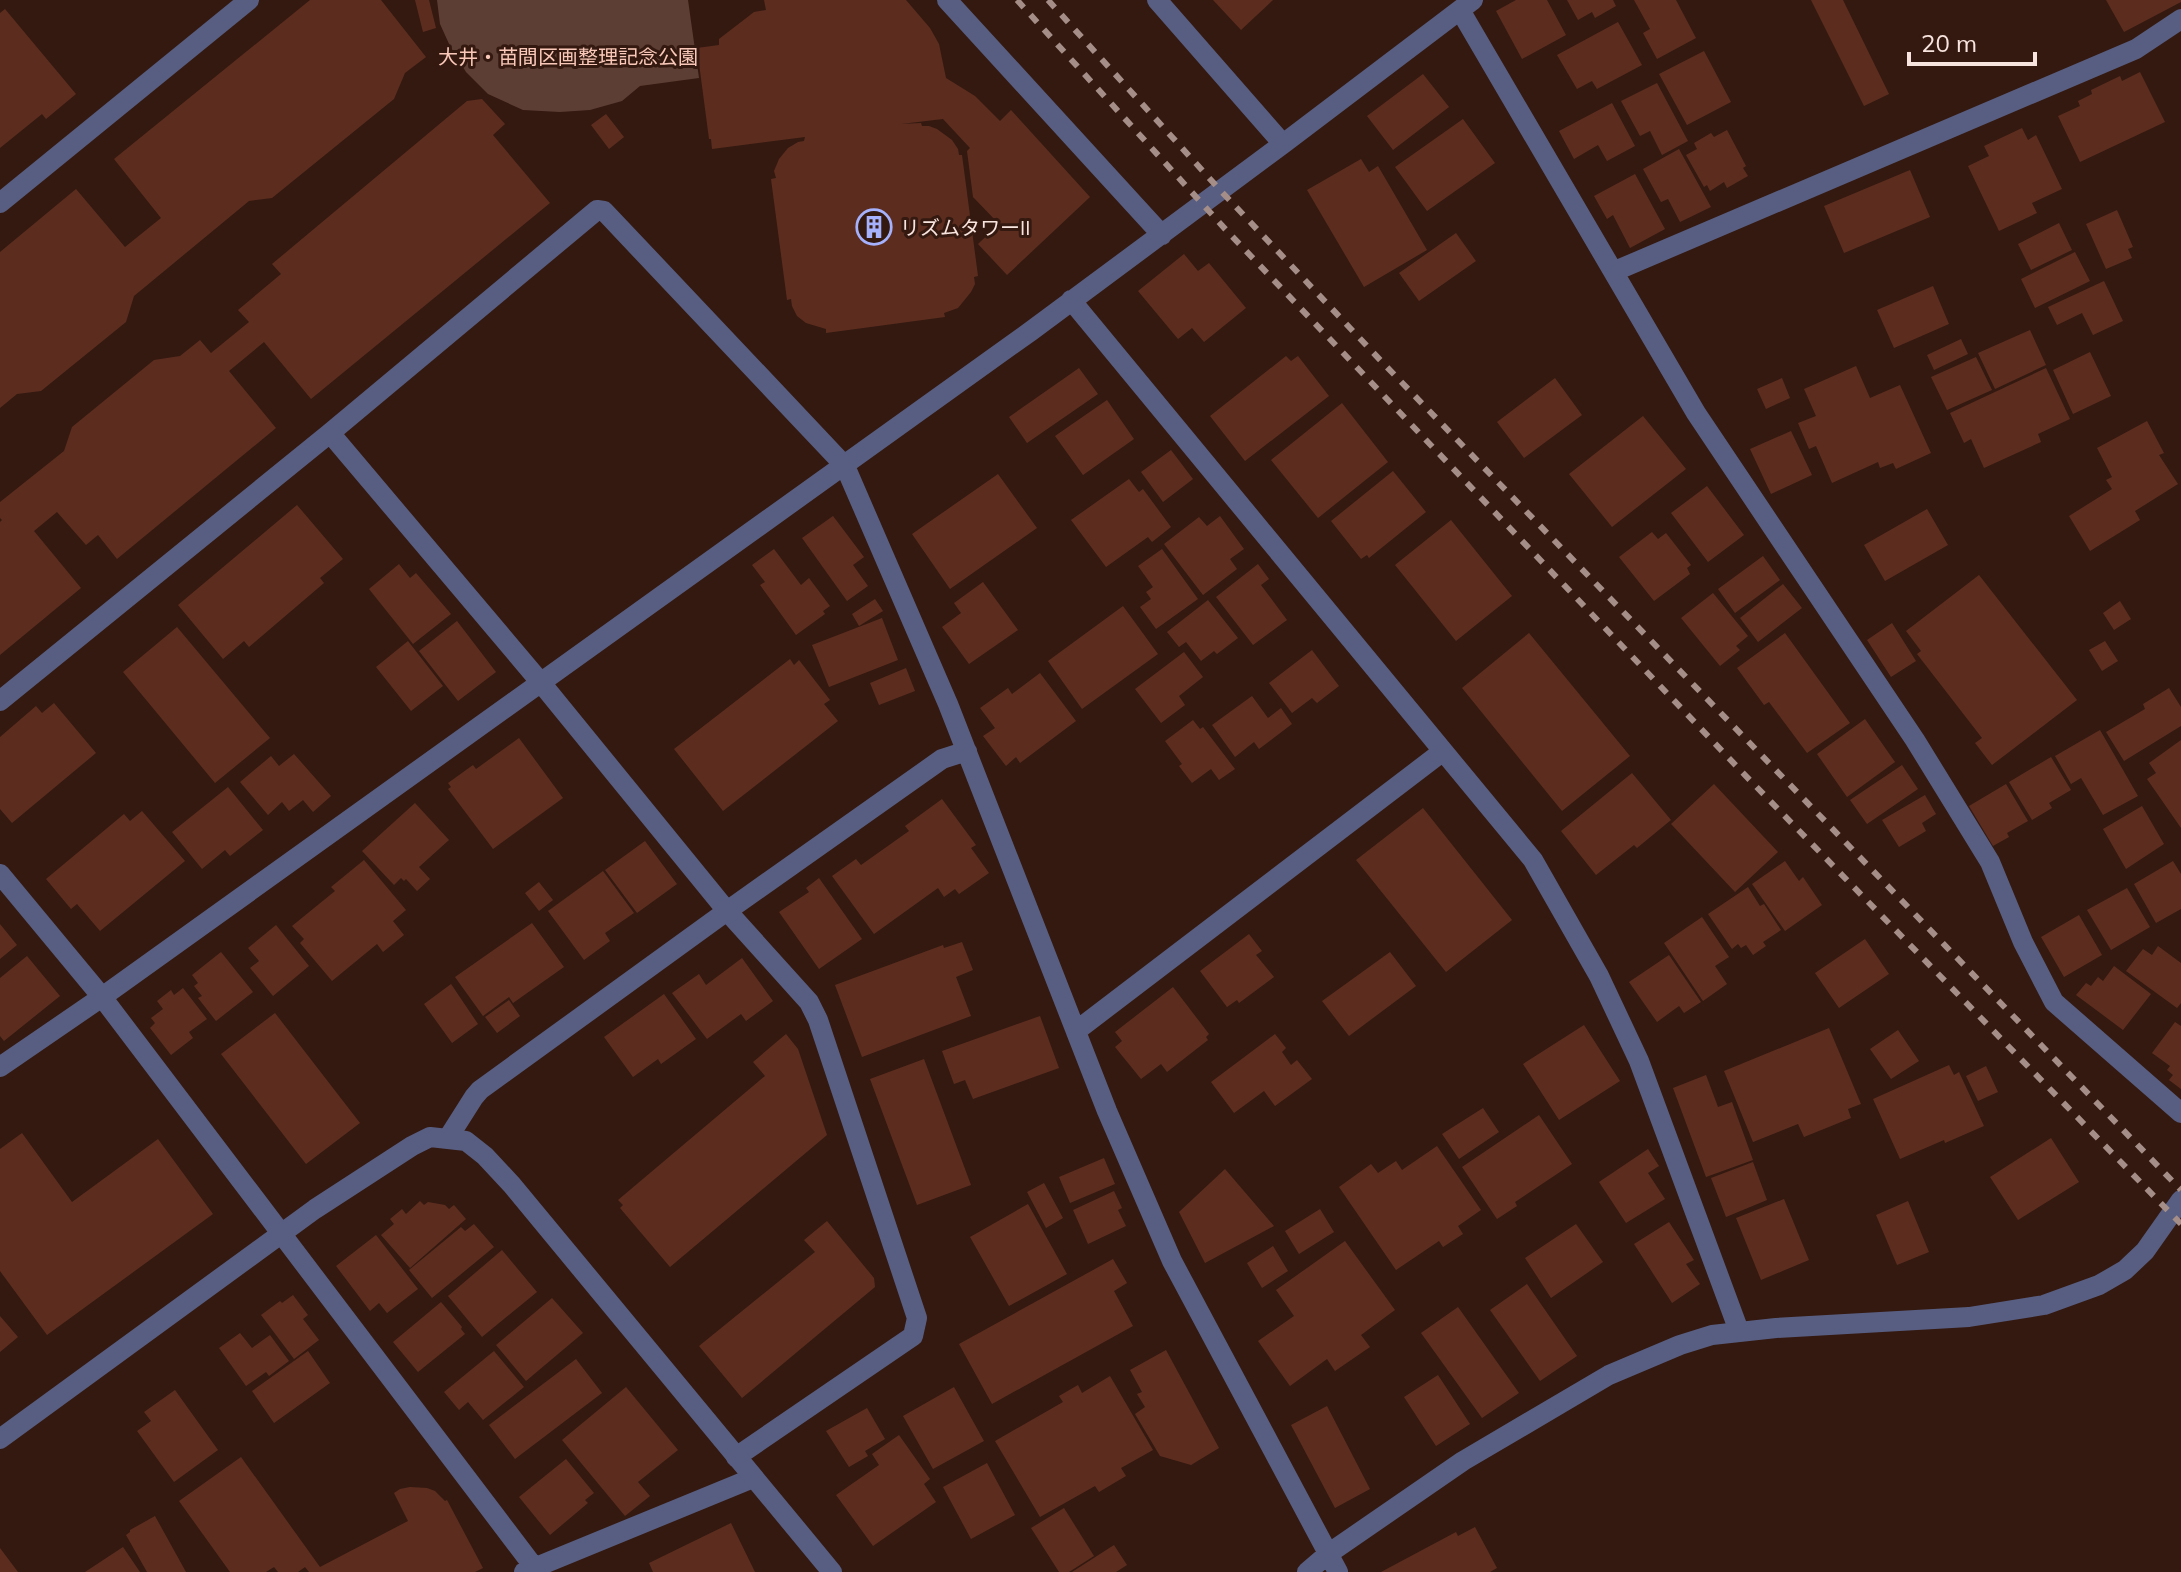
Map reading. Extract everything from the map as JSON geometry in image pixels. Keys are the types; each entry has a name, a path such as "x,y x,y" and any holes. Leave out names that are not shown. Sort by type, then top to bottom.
{"street":[{"path":"0,203 249,0"},
{"path":"947,0 1162,235"},
{"path":"1157,0 1283,144"},
{"path":"0,1067 845,466 1162,235 1466,5 1696,413 1915,740 1990,862 2023,942 2054,1002 2181,1113"},
{"path":"1615,271 2136,49 2181,19"},
{"path":"0,701 330,433 597,210 604,211 845,466 967,751 1114,1127 1172,1261 1338,1572"},
{"path":"1071,300 1533,860 1599,976 1639,1061 1739,1331"},
{"path":"330,433 542,684 727,911 809,1002 818,1020 917,1318 913,1336 736,1457"},
{"path":"448,1138 480,1090 942,759 967,751"},
{"path":"1076,1031 1442,752"},
{"path":"0,874 102,997 529,1569 753,1478"},
{"path":"0,1439 315,1209 412,1146 430,1137 448,1138 466,1141 503,1175 832,1572"},
{"path":"1307,1572 1328,1554 1463,1461 1609,1375 1712,1335 1969,1317 2044,1305 2099,1285 2125,1270 2145,1251 2181,1200"}],"green space":[{"name":"大井・苗間区画整理記念公園","path":"437,0 688,0 699,78 640,86 622,101 590,110 523,110 488,94 466,72 440,24"}],"building":[{"path":"310,0 381,0 426,57 405,73 394,99 272,198 249,201 134,296 126,322 41,391 17,394 0,408 0,252 76,189 125,247 161,218 114,159"},
{"path":"415,0 429,0 436,28 423,32"},
{"path":"764,0 906,0 930,28 939,44 946,78 975,96 1000,121 1011,110 1090,197 1007,275 978,244 999,224 973,197 967,151 970,148 943,119 901,124 921,123 922,126 937,129 952,140 959,155 962,155 978,276 974,277 975,284 958,308 944,313 945,317 826,333 826,329 806,323 797,316 791,299 787,300 771,179 776,178 774,171 779,159 788,148 804,141 805,137 712,149 697,48 719,45 719,39 754,12 766,10"},
{"path":"1213,0 1273,0 1241,30"},
{"path":"1516,0 1547,0 1566,35 1522,59 1496,11"},
{"path":"1567,0 1613,0 1616,6 1595,18 1592,12 1578,20"},
{"path":"1634,0 1676,0 1696,38 1657,59 1643,33 1650,29"},
{"path":"1811,0 1843,0 1889,94 1864,106"},
{"path":"2106,0 2181,0 2181,2 2124,32"},
{"path":"5,9 76,94 46,119 42,114 0,148 0,13"},
{"path":"1618,22 1642,65 1597,89 1592,81 1577,89 1557,55"},
{"path":"1704,51 1731,102 1687,125 1659,74"},
{"path":"2140,72 2165,122 2080,162 2058,116 2080,106 2078,101 2092,94 2091,90 2120,76 2122,81"},
{"path":"1423,74 1449,107 1393,150 1367,116"},
{"path":"1657,83 1688,141 1662,155 1650,131 1640,136 1621,101"},
{"path":"482,99 505,124 493,135 550,203 311,399 264,342 229,371 276,428 117,559 98,535 86,545 57,512 34,531 81,588 0,655 0,502 64,451 72,427 154,360 180,356 200,340 211,353 249,322 238,310 281,274 272,264 467,101"},
{"path":"1612,103 1635,146 1607,161 1598,145 1574,159 1559,131"},
{"path":"606,114 624,137 609,149 591,125"},
{"path":"1463,119 1495,163 1427,211 1395,167"},
{"path":"2022,128 2028,140 2036,135 2062,189 2032,203 2037,213 1999,231 1968,166 1989,156 1984,146"},
{"path":"1727,130 1748,176 1727,188 1724,182 1710,191 1707,185 1704,187 1686,155 1697,149 1694,143 1711,133 1714,137"},
{"path":"1679,149 1711,207 1680,222 1668,199 1661,202 1643,169"},
{"path":"1361,159 1369,172 1378,166 1427,250 1364,287 1307,190"},
{"path":"1910,170 1930,217 1844,253 1824,206"},
{"path":"1635,174 1665,229 1630,248 1613,215 1607,219 1594,196"},
{"path":"2117,210 2133,247 2128,249 2132,258 2106,269 2086,224"},
{"path":"2059,223 2072,250 2031,270 2018,244"},
{"path":"1456,233 1476,261 1419,301 1399,273"},
{"path":"2075,252 2090,281 2035,308 2021,279"},
{"path":"1184,254 1198,271 1209,263 1246,308 1204,342 1192,328 1178,339 1138,291"},
{"path":"2104,281 2123,321 2093,335 2082,313 2057,325 2048,307"},
{"path":"1933,286 1949,324 1894,348 1877,310"},
{"path":"2030,330 2046,365 1995,389 1978,353"},
{"path":"1961,339 1968,354 1934,370 1927,355"},
{"path":"2090,352 2111,396 2073,414 2053,370"},
{"path":"1286,356 1291,361 1298,356 1329,396 1245,461 1210,416"},
{"path":"1976,357 1992,390 1947,410 1931,377"},
{"path":"1856,366 1870,398 1900,385 1931,453 1896,469 1893,463 1880,468 1878,462 1832,483 1816,446 1809,449 1798,423 1816,416 1804,389"},
{"path":"1079,368 1098,394 1027,443 1009,417"},
{"path":"2046,368 2070,419 2038,434 2041,442 1984,468 1971,439 1964,443 1950,413"},
{"path":"1555,378 1582,415 1524,458 1497,422"},
{"path":"1782,378 1790,398 1766,409 1757,389"},
{"path":"1107,400 1134,439 1083,475 1055,436"},
{"path":"1342,403 1388,462 1318,518 1271,460"},
{"path":"1643,416 1686,469 1612,527 1569,474"},
{"path":"2147,421 2164,453 2159,455 2178,484 2135,511 2140,520 2090,551 2069,516 2112,489 2106,480 2112,477 2097,448"},
{"path":"1791,431 1812,475 1771,494 1750,449"},
{"path":"1171,450 1193,479 1163,502 1141,472"},
{"path":"1393,471 1426,512 1369,558 1367,555 1361,559 1331,521"},
{"path":"998,474 1037,528 950,589 912,534"},
{"path":"1129,479 1139,492 1143,489 1171,527 1152,542 1148,537 1106,567 1071,520"},
{"path":"1707,486 1744,535 1708,562 1671,513"},
{"path":"297,505 343,559 320,578 324,583 249,647 244,641 223,659 178,605"},
{"path":"1927,509 1948,545 1885,581 1864,545"},
{"path":"833,516 864,557 853,565 868,586 847,601 802,538"},
{"path":"1220,516 1244,549 1230,559 1237,569 1203,595 1164,544 1199,517 1207,526"},
{"path":"1451,520 1512,596 1456,641 1395,565"},
{"path":"1652,532 1658,539 1666,533 1691,565 1687,568 1690,574 1654,601 1619,557"},
{"path":"774,549 801,585 809,578 830,606 823,611 825,614 796,635 760,585 765,582 752,565"},
{"path":"1162,549 1198,599 1156,629 1140,607 1151,599 1146,592 1153,587 1138,566"},
{"path":"1763,556 1780,580 1735,613 1718,589"},
{"path":"399,564 410,578 416,573 451,614 413,644 369,589"},
{"path":"1258,564 1269,579 1261,585 1287,620 1253,645 1216,597"},
{"path":"1979,575 2077,700 1992,765 1975,743 1982,738 1917,654 1921,651 1906,631"},
{"path":"983,582 1018,630 969,664 942,627 961,613 954,603"},
{"path":"1783,584 1802,608 1758,642 1740,618"},
{"path":"1713,593 1748,636 1736,646 1740,650 1720,666 1681,618"},
{"path":"875,599 883,611 859,626 852,614"},
{"path":"1208,600 1238,638 1217,654 1214,651 1201,661 1186,642 1179,647 1167,632"},
{"path":"2120,601 2131,619 2114,630 2103,613"},
{"path":"1123,606 1158,654 1082,709 1048,661"},
{"path":"882,618 898,660 829,687 812,645"},
{"path":"457,621 496,672 458,701 419,651"},
{"path":"1892,623 1916,661 1891,677 1867,640"},
{"path":"177,627 270,738 215,783 123,672"},
{"path":"1529,633 1630,756 1562,811 1462,688"},
{"path":"1785,633 1850,723 1807,753 1769,702 1764,705 1737,668"},
{"path":"408,641 443,686 411,711 376,667"},
{"path":"2105,641 2118,661 2102,671 2089,650"},
{"path":"1312,650 1339,686 1317,703 1312,698 1292,713 1269,683"},
{"path":"1184,652 1203,677 1179,696 1185,705 1161,723 1135,689"},
{"path":"790,659 794,665 799,660 830,700 824,704 838,721 723,811 674,749"},
{"path":"906,668 915,691 879,705 870,683"},
{"path":"1040,673 1076,721 1020,763 1016,757 1006,766 983,736 995,728 980,708 1008,688 1012,694"},
{"path":"2169,688 2181,707 2181,726 2124,761 2106,732 2145,709 2143,704"},
{"path":"1252,696 1268,718 1281,708 1292,724 1259,749 1254,742 1235,757 1212,725"},
{"path":"54,703 96,753 12,823 0,809 0,737 36,706 42,713"},
{"path":"1865,719 1895,762 1847,797 1817,754"},
{"path":"1193,720 1200,729 1203,727 1235,769 1219,780 1211,769 1192,783 1165,741"},
{"path":"2100,730 2138,796 2103,815 2081,778 2071,784 2055,756"},
{"path":"519,738 563,798 493,849 448,789 451,787 448,783 473,765 476,769"},
{"path":"2181,740 2181,828 2147,779 2156,773 2149,763"},
{"path":"294,754 331,796 313,812 303,800 289,811 282,802 268,815 240,782 271,756 279,766"},
{"path":"2051,757 2071,790 2049,803 2052,808 2032,820 2009,782"},
{"path":"1902,765 1918,789 1867,824 1850,800"},
{"path":"1632,773 1671,820 1637,848 1634,845 1596,875 1561,831"},
{"path":"1714,784 1778,852 1735,892 1671,824"},
{"path":"2006,784 2028,821 2007,833 2009,837 1993,846 1969,806"},
{"path":"228,787 263,830 230,856 225,850 202,869 172,832"},
{"path":"1925,795 1936,814 1922,823 1926,831 1899,847 1882,820"},
{"path":"942,799 976,845 971,848 989,873 959,894 955,889 944,897 938,888 874,934 832,876 856,859 861,865 909,831 905,826"},
{"path":"415,803 449,840 419,867 430,879 417,891 406,879 401,878 394,885 362,851"},
{"path":"2142,806 2164,844 2126,869 2103,829"},
{"path":"1423,808 1512,920 1446,972 1356,860"},
{"path":"142,811 185,861 100,931 77,904 71,909 46,879 124,814 130,821"},
{"path":"645,841 677,884 637,913 605,870"},
{"path":"364,860 406,910 393,921 404,935 383,952 377,944 332,981 300,943 304,939 292,926 335,891 331,887"},
{"path":"1785,861 1799,881 1803,877 1822,905 1785,931 1752,884"},
{"path":"2173,861 2181,874 2181,909 2156,923 2134,884"},
{"path":"603,871 634,913 605,933 610,941 584,960 548,911"},
{"path":"819,878 862,939 819,969 779,912 809,892 806,888"},
{"path":"539,882 553,900 539,911 525,893"},
{"path":"1748,887 1781,930 1763,942 1766,946 1753,955 1746,945 1741,948 1738,944 1732,949 1708,914"},
{"path":"2127,888 2150,927 2111,950 2087,910"},
{"path":"2079,915 2102,955 2064,977 2041,937"},
{"path":"1702,917 1729,957 1715,966 1727,984 1703,1001 1664,943"},
{"path":"532,923 564,967 513,1003 509,997 483,1016 455,977"},
{"path":"0,924 17,945 0,959"},
{"path":"276,925 309,966 273,996 250,968 259,961 248,948"},
{"path":"1249,934 1262,951 1256,955 1274,977 1239,1003 1237,1000 1227,1007 1200,971"},
{"path":"1865,939 1889,974 1839,1008 1815,973"},
{"path":"962,942 973,970 956,977 971,1016 862,1057 835,985 943,945 944,948"},
{"path":"2158,946 2181,963 2181,1003 2177,1008 2126,971 2143,949 2152,955"},
{"path":"221,952 253,992 216,1021 198,998 202,996 194,986 198,983 192,975"},
{"path":"1390,952 1416,986 1349,1036 1322,1001"},
{"path":"1669,955 1701,1002 1684,1013 1679,1006 1657,1022 1629,982"},
{"path":"27,956 60,996 4,1041 0,1036 0,978"},
{"path":"742,958 773,1001 746,1021 741,1014 707,1039 672,993 699,974 706,985"},
{"path":"2114,966 2151,994 2123,1030 2076,995 2086,983 2091,986 2098,977 2103,981"},
{"path":"451,984 478,1024 452,1043 424,1004"},
{"path":"1173,987 1209,1034 1206,1037 1208,1040 1167,1072 1161,1064 1141,1079 1115,1047 1122,1041 1115,1032"},
{"path":"183,988 207,1019 189,1032 193,1038 171,1055 150,1028 155,1023 151,1018 163,1009 157,1001 171,990 174,995"},
{"path":"664,994 696,1039 661,1064 658,1059 633,1077 604,1037"},
{"path":"509,1000 520,1016 497,1033 485,1017"},
{"path":"275,1013 360,1123 306,1164 221,1054"},
{"path":"1040,1016 1059,1068 973,1099 965,1080 954,1084 942,1051"},
{"path":"2175,1022 2181,1026 2181,1089 2169,1080 2173,1075 2167,1070 2170,1066 2152,1053"},
{"path":"1584,1025 1620,1081 1559,1120 1523,1064"},
{"path":"1829,1028 1861,1104 1848,1109 1851,1118 1804,1137 1798,1124 1753,1142 1724,1071"},
{"path":"1898,1030 1919,1061 1891,1079 1870,1049"},
{"path":"786,1034 798,1049 827,1135 670,1267 620,1208 623,1205 618,1200 765,1076 753,1062"},
{"path":"1275,1034 1286,1048 1282,1052 1291,1065 1297,1060 1312,1079 1275,1106 1264,1091 1234,1113 1211,1082"},
{"path":"924,1059 971,1185 917,1205 870,1079"},
{"path":"1949,1065 1954,1075 1959,1072 1984,1126 1900,1159 1873,1099"},
{"path":"1986,1066 1998,1092 1978,1101 1966,1076"},
{"path":"1706,1075 1718,1107 1732,1102 1753,1160 1706,1177 1673,1088"},
{"path":"1483,1108 1499,1132 1459,1159 1442,1134"},
{"path":"1539,1115 1572,1164 1515,1202 1517,1206 1497,1219 1462,1167"},
{"path":"22,1133 72,1202 158,1139 213,1214 47,1335 0,1271 0,1149"},
{"path":"2051,1138 2079,1182 2018,1220 1990,1177"},
{"path":"1437,1146 1481,1210 1458,1226 1463,1234 1443,1247 1439,1241 1396,1270 1339,1187 1371,1164 1378,1173 1396,1161 1402,1170"},
{"path":"1648,1149 1659,1166 1648,1173 1665,1199 1626,1223 1599,1182"},
{"path":"1104,1158 1115,1184 1070,1203 1059,1177"},
{"path":"1753,1162 1767,1200 1726,1217 1711,1178"},
{"path":"1225,1169 1274,1226 1205,1263 1179,1212"},
{"path":"1044,1183 1063,1218 1046,1228 1027,1192"},
{"path":"1114,1191 1126,1226 1088,1244 1073,1210"},
{"path":"1784,1199 1809,1260 1761,1280 1736,1218"},
{"path":"420,1201 424,1205 428,1202 445,1205 449,1209 454,1205 466,1219 410,1268 381,1235 394,1224 390,1219 402,1209 406,1214"},
{"path":"1908,1201 1929,1252 1897,1265 1876,1215"},
{"path":"1028,1204 1067,1274 1009,1306 970,1237"},
{"path":"1320,1209 1334,1232 1299,1254 1285,1231"},
{"path":"827,1221 874,1278 875,1287 742,1398 699,1346 815,1252 804,1240"},
{"path":"1669,1222 1694,1260 1686,1264 1700,1284 1672,1303 1634,1244"},
{"path":"474,1224 494,1247 432,1298 409,1270 461,1227 465,1231"},
{"path":"1576,1224 1603,1262 1551,1298 1525,1258"},
{"path":"376,1235 418,1289 387,1313 379,1303 370,1311 336,1266"},
{"path":"1345,1241 1395,1310 1361,1335 1370,1347 1335,1371 1327,1359 1290,1386 1258,1341 1294,1316 1276,1290"},
{"path":"1273,1246 1288,1271 1262,1288 1247,1263"},
{"path":"502,1250 537,1292 482,1337 448,1296"},
{"path":"1113,1259 1127,1283 1114,1291 1133,1326 992,1404 959,1344"},
{"path":"1527,1284 1577,1356 1540,1381 1490,1310"},
{"path":"293,1295 308,1315 303,1319 319,1340 294,1359 261,1315"},
{"path":"552,1298 583,1333 526,1381 496,1345"},
{"path":"441,1302 465,1334 418,1372 393,1342"},
{"path":"1458,1307 1519,1393 1482,1418 1421,1333"},
{"path":"0,1316 18,1337 0,1352"},
{"path":"240,1333 252,1348 270,1335 289,1361 269,1376 266,1372 246,1386 219,1348"},
{"path":"1166,1350 1219,1448 1191,1465 1160,1456 1135,1414 1145,1407 1137,1394 1142,1392 1130,1370"},
{"path":"308,1351 330,1383 274,1423 252,1391"},
{"path":"494,1351 524,1387 483,1420 468,1402 459,1410 444,1392"},
{"path":"576,1359 602,1393 515,1459 489,1425"},
{"path":"1438,1375 1470,1424 1436,1446 1404,1397"},
{"path":"1110,1376 1153,1450 1121,1468 1126,1476 1099,1492 1095,1486 1040,1517 995,1441 1063,1402 1059,1396 1078,1385 1082,1393"},
{"path":"626,1387 678,1450 638,1482 650,1496 625,1516 562,1440"},
{"path":"954,1387 984,1441 933,1469 903,1416"},
{"path":"175,1390 218,1450 174,1482 137,1431 151,1421 144,1412"},
{"path":"1327,1406 1370,1489 1335,1508 1291,1425"},
{"path":"867,1408 885,1439 865,1451 868,1456 849,1467 826,1431"},
{"path":"899,1435 930,1479 924,1484 936,1502 873,1546 836,1495 879,1465 872,1454"},
{"path":"241,1457 320,1567 408,1521 394,1493 410,1487 427,1488 447,1500 483,1568 475,1572 309,1572 305,1567 298,1572 278,1572 274,1567 266,1572 230,1572 179,1501"},
{"path":"566,1459 594,1493 585,1500 588,1503 550,1535 519,1497"},
{"path":"987,1463 1015,1515 971,1539 943,1487"},
{"path":"1064,1508 1094,1556 1069,1572 1059,1572 1031,1528"},
{"path":"155,1516 186,1572 147,1572 126,1535"},
{"path":"731,1523 755,1572 653,1572 649,1563"},
{"path":"1475,1527 1497,1568 1490,1572 1381,1572 1456,1532 1458,1536"},
{"path":"1114,1545 1127,1565 1116,1572 1072,1572"},
{"path":"123,1547 140,1572 85,1572"},
{"path":"0,1548 18,1572 0,1572"}],"railway":[{"path":"1017,0 1227,231 1743,773 2181,1224"},
{"path":"1048,0 1220,190 1383,363 2181,1190"}],"place":[{"name":"リズムタワーII","path":"874,227"}]}
